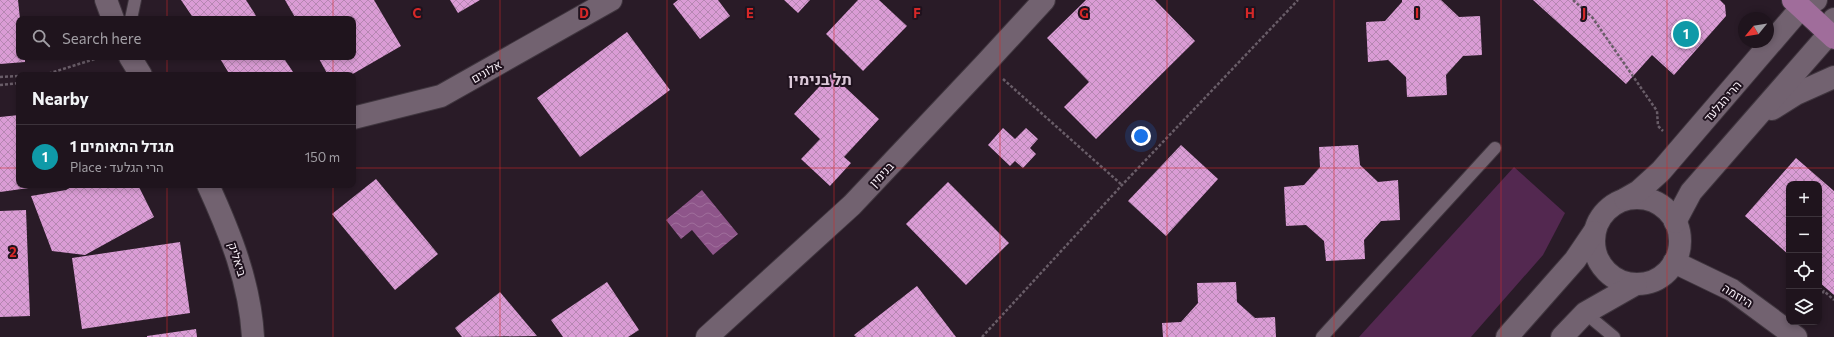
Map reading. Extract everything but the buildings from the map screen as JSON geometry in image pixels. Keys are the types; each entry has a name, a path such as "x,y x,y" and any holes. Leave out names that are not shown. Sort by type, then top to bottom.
{"main road":[{"path":"1803,3 1832,30"}],"street":[{"path":"106,0 113,16"},
{"name":"אלונים","path":"356,117 441,96 611,0"},
{"name":"בנימין","path":"707,337 852,205 1044,0"},
{"name":"הרי הגלעד","path":"1625,199 1650,182 1681,148 1803,3"},
{"path":"1675,222 1692,192 1832,30"},
{"path":"132,60 139,72"},
{"path":"1752,122 1796,94 1834,77"},
{"name":"ביאליק","path":"209,188 228,228 244,281 253,337"},
{"path":"1507,337 1575,260 1594,232 1598,221 1605,211 1614,204 1625,199 1637,198 1648,200 1659,205 1668,212 1675,222 1679,235 1679,249 1674,262 1667,271 1658,278 1648,283 1636,284 1624,282 1613,277 1603,268 1597,257 1594,245 1594,232"},
{"name":"היוזמה","path":"1674,262 1732,290 1796,337"},
{"path":"1562,337 1585,313 1636,284"}],"lane":[{"path":"132,16 135,0"},
{"path":"1322,337 1496,148"},
{"path":"1585,313 1614,337"}],"path":[{"path":"982,337 1122,185 1298,0"},
{"path":"1573,0 1592,17 1657,112 1658,126 1681,148"},
{"path":"54,72 92,60"},
{"path":"986,63 1122,185"},
{"path":"0,77 16,76"},
{"path":"0,85 16,83"},
{"path":"1822,293 1824,291 1834,300"}],"shaded area":[{"path":"1514,167 1565,213 1543,255 1471,337 1359,337"}],"water":[{"path":"702,190 738,234 713,255 692,230 681,239 666,220"}],"place":[{"name":"מגדל התאומים 1","path":"1686,34"}],"district":[{"name":"תל בנימין","path":"820,78"}]}
